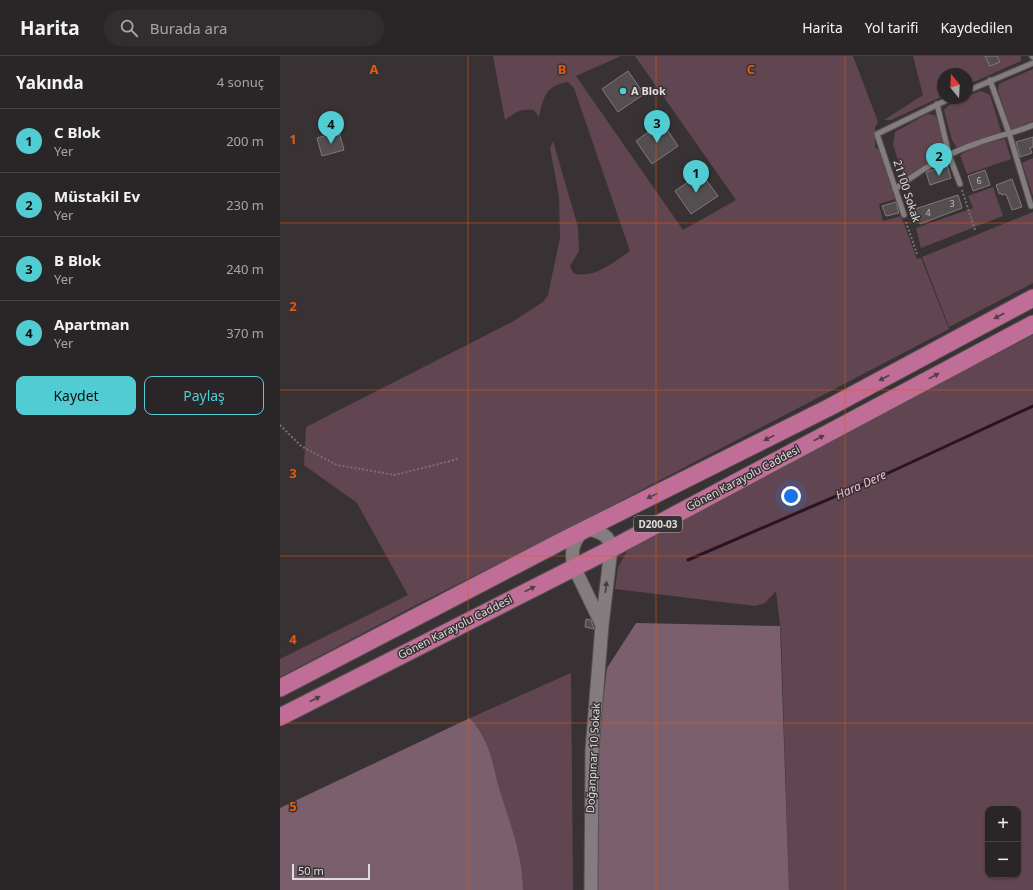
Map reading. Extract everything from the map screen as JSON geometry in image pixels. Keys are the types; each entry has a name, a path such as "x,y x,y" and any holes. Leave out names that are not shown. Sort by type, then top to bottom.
{"highway":[{"name":"Gönen Karayolu Caddesi","path":"280,688 586,528 823,410 1033,298"},
{"name":"Gönen Karayolu Caddesi","path":"280,717 611,549 1033,324"}],"street":[{"path":"602,626 574,567 572,547 576,539 586,528 606,536 610,542 611,549"},
{"name":"Doğanpınar 10 Sokak","path":"591,890 590,785 602,626 611,549"}],"lane":[{"path":"973,88 1033,63"},
{"path":"990,80 1010,133 1032,206"},
{"path":"937,104 949,155 960,184"},
{"name":"21100 Sokak","path":"904,215 877,134 937,104"},
{"path":"895,189 929,164 976,143 1033,125"}],"path":[{"path":"960,184 975,230"},
{"name":"21100 Sokak","path":"904,215 917,254"},
{"path":"280,425 301,446 337,465 395,475 458,459"}],"shaded area":[{"path":"493,56 621,56 576,76 683,230 736,200 635,56 853,56 878,122 875,127 875,148 879,149 895,199 879,204 883,221 901,216 917,259 921,258 949,329 280,677 280,659 408,595 357,503 304,465 306,427 512,322 543,302 548,295 560,238 559,196 550,148 553,141 578,227 579,251 570,266 573,273 581,275 596,272 610,265 630,251 574,88 568,82 554,86 550,89 542,103 539,117 534,110 522,110 505,120"},
{"path":"913,56 1021,56 1021,61 973,82 973,68 937,68 937,99 891,120 884,120 923,95"},
{"path":"1033,69 1033,121 1011,130 998,90 999,84"},
{"path":"981,91 990,95 1001,131 1000,133 957,148 952,140 944,110 951,104 973,104 973,94"},
{"path":"927,114 935,115 939,123 944,150 939,156 904,179 893,144 895,132"},
{"path":"1005,139 1011,159 967,174 960,155 980,144"},
{"path":"1033,158 1033,196 1022,163"},
{"path":"993,187 1003,216 921,248 916,228 973,208 968,196"},
{"path":"1033,212 1033,283 949,327 922,257"},
{"path":"1033,335 1033,890 789,890 781,634 776,591 765,603 755,606 615,589 618,567 630,546"},
{"path":"636,623 780,626 789,890 596,890 597,751 607,668"},
{"path":"571,673 573,890 523,890 519,853 490,754 478,728 470,718"},
{"path":"470,718 483,737 490,754 519,853 523,890 280,890 280,808"}],"building":[{"path":"985,56 997,56 1000,62 990,66"},
{"name":"A Blok","path":"628,71 644,94 618,112 602,89"},
{"path":"662,122 678,146 652,164 636,141"},
{"path":"339,132 344,150 322,156 317,138"},
{"path":"1033,137 1033,147 1030,148 1032,153 1020,157 1016,142"},
{"path":"947,165 951,178 930,185 926,172"},
{"path":"985,170 990,185 973,191 968,176"},
{"path":"701,173 718,196 691,214 675,191"},
{"path":"1012,179 1022,207 1012,210 1006,194 999,194 996,185"},
{"path":"958,195 962,208 920,224 915,209"},
{"path":"896,202 899,213 886,216 882,206"},
{"path":"586,619 591,620 594,629 585,627"}],"waterway":[{"name":"Hara Dere","path":"688,560 871,481 1033,406"}],"place":[{"name":"A Blok","path":"623,91"},
{"name":"B Blok","path":"657,143"},
{"name":"Apartman","path":"331,144"},
{"name":"Müstakil Ev","path":"939,176"},
{"name":"C Blok","path":"696,193"}]}
